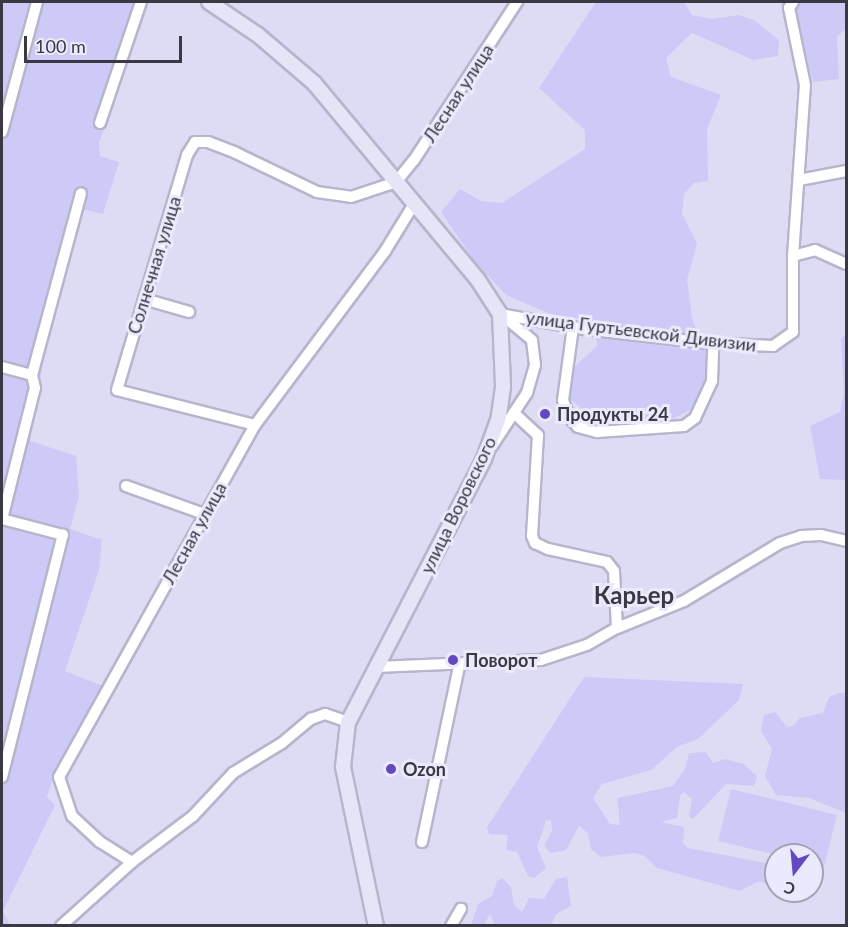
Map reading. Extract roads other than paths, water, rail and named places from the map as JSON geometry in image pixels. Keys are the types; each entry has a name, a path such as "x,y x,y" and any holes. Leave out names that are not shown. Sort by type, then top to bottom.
{"main road":[{"path":"209,2 258,34 314,83 478,280 500,314"},
{"name":"улица Воровского","path":"376,926 343,766 348,722 484,459 499,417 503,387 500,314"}],"street":[{"path":"2,132 37,2"},
{"path":"100,123 141,2"},
{"name":"Лесная улица","path":"396,182 414,160 517,2"},
{"name":"улица Гуртьевской Дивизии","path":"500,314 573,327 713,343 773,346 793,332 793,256 805,96 804,66 789,8 793,2"},
{"name":"Солнечная улица","path":"255,425 117,390 185,161 195,142 208,142 237,153 317,192 351,197 396,182"},
{"path":"799,180 846,171"},
{"path":"2,777 63,535 2,519 35,388 32,375 81,193"},
{"name":"Лесная улица","path":"132,862 99,842 72,816 58,777 255,425 385,251 414,204"},
{"path":"793,256 815,250 846,264"},
{"path":"144,299 189,312"},
{"path":"484,459 527,393 535,365 532,340 500,314"},
{"path":"573,327 563,400 569,417 578,427 597,432 684,426 695,418 712,381 713,343"},
{"path":"2,367 32,375"},
{"path":"514,413 538,435 532,536 535,543 548,549 607,562 614,571 617,628"},
{"path":"126,486 204,514"},
{"path":"376,667 459,666 541,660 587,645 617,628 684,601 780,543 801,536 821,535 846,541"},
{"path":"422,842 459,666"},
{"path":"61,926 132,862 193,816 233,773 282,743 311,718 325,714 348,722"},
{"path":"451,926 460,909"}],"place":[{"name":"Продукты 24","path":"545,414"},
{"name":"Поворот","path":"453,660"},
{"name":"Ozon","path":"391,769"}],"district":[{"name":"Карьер","path":"634,595"}]}
